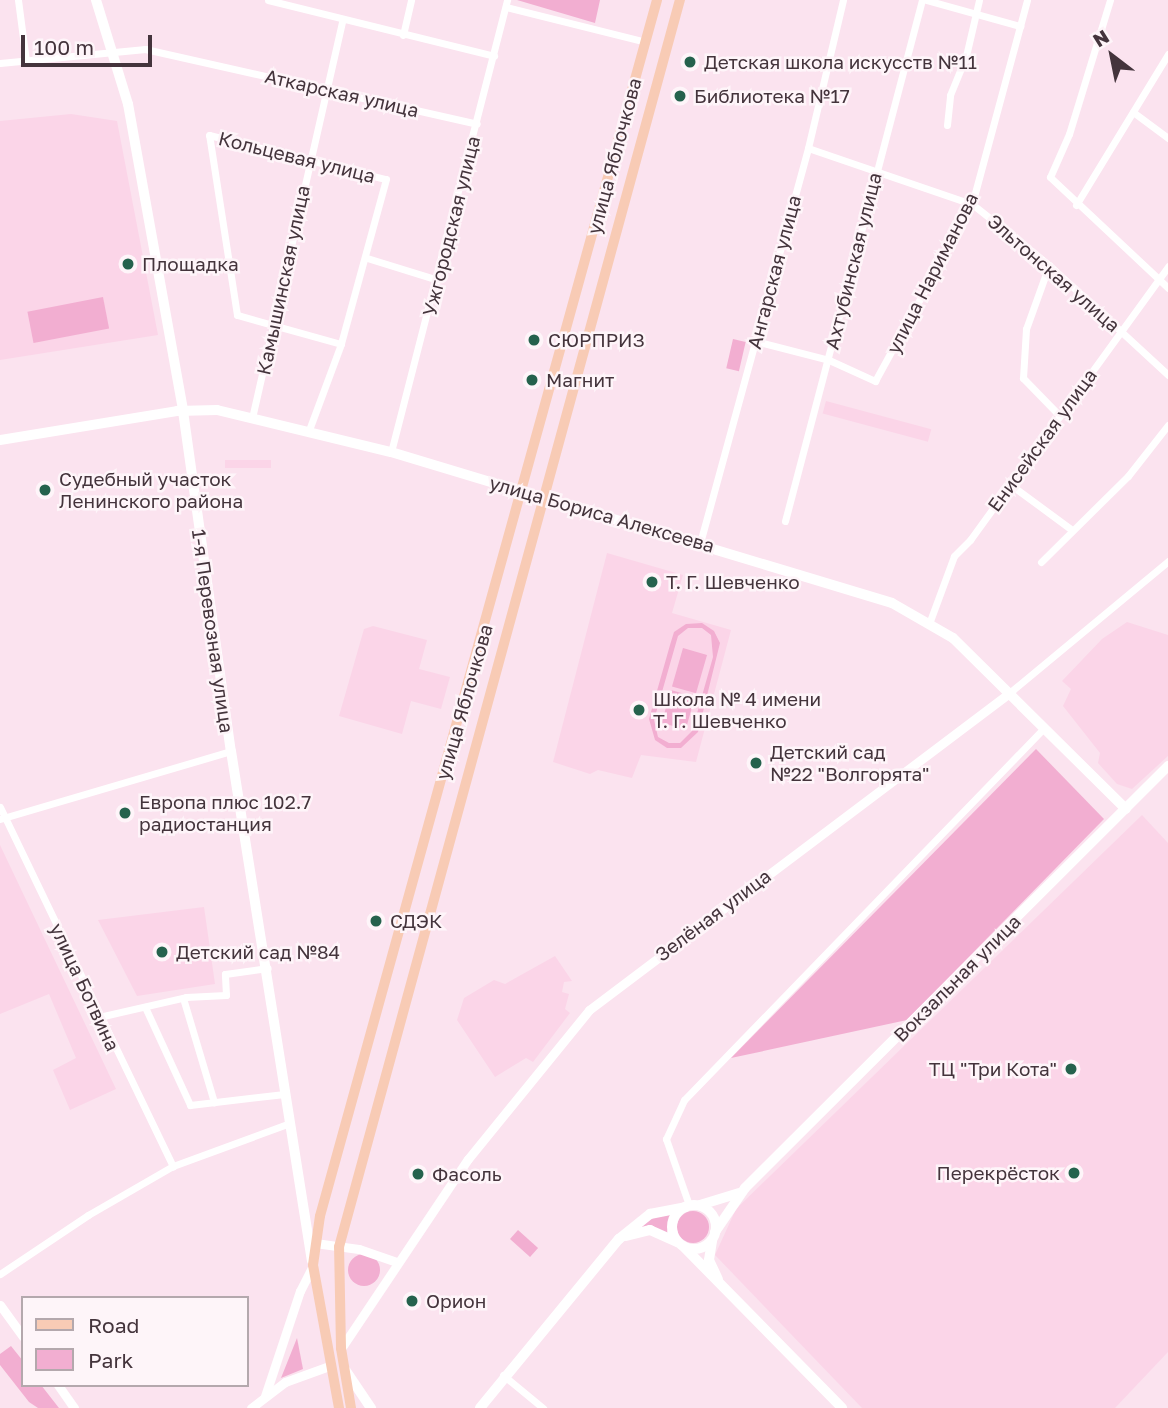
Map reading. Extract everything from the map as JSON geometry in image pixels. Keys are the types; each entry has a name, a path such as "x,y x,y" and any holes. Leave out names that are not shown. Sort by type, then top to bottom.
{"main road":[{"name":"1-я Перевозная улица","path":"96,0 114,52 183,411 231,751 268,968 288,1124 313,1265"},
{"name":"улица Яблочкова","path":"338,1408 313,1265 315,1243 657,0"},
{"name":"улица Яблочкова","path":"351,1408 341,1349 339,1247 680,0"},
{"name":"улица Бориса Алексеева","path":"0,440 183,411 217,410 309,430 391,452 892,603 930,621 976,658 1042,730 1126,809"},
{"name":"Вокзальная улица","path":"714,1236 745,1188 1168,766"},
{"name":"Вокзальная улица","path":"480,1408 503,1375 619,1239 650,1214 727,1199 745,1188"},
{"path":"722,1286 709,1261 714,1236 711,1213 691,1206 672,1223 681,1245 842,1408"},
{"path":"619,1239 650,1230 681,1245 697,1249 714,1236"},
{"path":"344,1367 372,1408"}],"street":[{"path":"18,0 26,61"},
{"path":"268,0 307,4 343,19 494,56"},
{"path":"403,35 411,0"},
{"name":"Ангарская улица","path":"700,543 808,148 843,0"},
{"path":"924,0 1020,26"},
{"name":"Ахтубинская улица","path":"785,521 829,360 876,169 924,0"},
{"path":"947,125 950,95 966,56 979,0"},
{"name":"улица Нариманова","path":"829,360 875,381 972,204 1027,0"},
{"path":"1110,0 1050,177 1076,205 1168,288"},
{"path":"507,3 646,42"},
{"name":"Ужгородская улица","path":"391,452 438,279 507,3"},
{"name":"Камышинская улица","path":"252,418 271,323 343,19"},
{"name":"Аткарская улица","path":"0,63 145,49 477,124"},
{"path":"1076,205 1168,54"},
{"path":"1133,112 1168,138"},
{"name":"Кольцевая улица","path":"209,135 310,160 386,179 367,258 341,344 237,315 209,135"},
{"name":"Эльтонская улица","path":"808,148 876,169 972,204 1049,265 1168,375"},
{"path":"367,258 438,279"},
{"path":"1049,265 1026,330 1024,378 1060,416"},
{"name":"Енисейская улица","path":"930,621 954,555 1011,485 1168,266"},
{"path":"755,341 829,360"},
{"path":"309,430 341,344"},
{"path":"1041,562 1128,476 1168,425"},
{"path":"1011,485 1072,530"},
{"name":"Зелёная улица","path":"341,1349 396,1262 468,1159 568,1031 601,999 1008,694 1168,561"},
{"path":"691,1206 666,1139 684,1101 1042,730"},
{"path":"3,818 231,751"},
{"name":"улица Ботвина","path":"0,807 173,1167"},
{"path":"99,1017 183,998 226,995 225,974 268,968"},
{"path":"183,998 214,1102"},
{"path":"145,1007 190,1105 284,1094"},
{"path":"0,1274 88,1215 173,1167 288,1124"},
{"path":"315,1243 396,1262"},
{"path":"265,1396 300,1291 313,1265"},
{"path":"0,1306 21,1334"},
{"path":"251,1408 285,1382 329,1366"},
{"path":"503,1375 543,1408"},
{"path":"59,1387 74,1408"}],"shaded area":[{"path":"71,114 117,121 158,335 0,360 0,121"},
{"path":"826,401 931,429 928,442 823,414"},
{"path":"225,460 271,460 271,468 225,468"},
{"name":"Школа № 4 имени Т. Г. Шевченко","path":"607,553 683,575 672,613 731,630 696,762 641,755 632,778 598,770 590,774 553,762"},
{"path":"1127,622 1168,635 1168,756 1132,789 1117,784 1098,763 1100,753 1063,706 1071,689 1062,681 1102,639"},
{"path":"373,626 427,640 419,669 450,677 441,709 411,701 402,734 339,716 364,629"},
{"name":"ТЦ \"Три Кота\"","path":"1142,815 1168,843 1168,1352 1115,1408 862,1408 715,1255 736,1209"},
{"path":"0,845 116,1089 70,1110 53,1070 76,1058 49,994 0,1014"},
{"name":"Детский сад №84","path":"204,907 215,984 137,996 98,920"},
{"path":"555,956 572,981 564,982 562,992 569,994 565,1009 570,1013 533,1062 526,1058 495,1077 457,1020 464,998 494,980 505,984"}],"green space":[{"path":"517,0 600,0 595,23"},
{"path":"103,297 109,328 34,343 27,312"},
{"path":"733,339 746,342 739,371 726,368"},
{"path":"702,623 714,631 720,643 698,732 681,748 667,748 655,740 649,719 674,632 686,624","holes":["688,628 702,628 711,635 713,657 692,731 680,743 669,743 658,737 654,720 678,636"]},
{"path":"683,648 707,655 696,693 672,686"},
{"path":"671,690 695,697 686,730 662,723"},
{"path":"1036,749 1104,819 907,1020 731,1058"},
{"path":"671,1211 667,1234 634,1228 642,1221"},
{"path":"693,1211 704,1216 709,1227 704,1238 693,1243 682,1238 677,1227 682,1216"},
{"path":"518,1230 538,1248 530,1257 510,1239"},
{"path":"364,1254 375,1259 380,1270 375,1281 364,1286 353,1281 348,1270 353,1259"},
{"path":"297,1338 303,1369 281,1378"},
{"path":"11,1346 21,1358 21,1387 43,1387 59,1408 38,1408 29,1402 0,1365 0,1354"}],"place":[{"name":"Детская школа искусств №11","path":"690,62"},
{"name":"Библиотека №17","path":"680,96"},
{"name":"Площадка","path":"128,264"},
{"name":"СЮРПРИЗ","path":"534,340"},
{"name":"Магнит","path":"532,380"},
{"name":"Судебный участок Ленинского района","path":"45,490"},
{"name":"Т. Г. Шевченко","path":"652,582"},
{"name":"Школа № 4 имени Т. Г. Шевченко","path":"639,710"},
{"name":"Детский сад №22 \"Волгорята\"","path":"756,763"},
{"name":"Европа плюс 102.7 радиостанция","path":"125,813"},
{"name":"СДЭК","path":"376,921"},
{"name":"Детский сад №84","path":"162,952"},
{"name":"ТЦ \"Три Кота\"","path":"1071,1069"},
{"name":"Перекрёсток","path":"1074,1173"},
{"name":"Фасоль","path":"418,1174"},
{"name":"Орион","path":"412,1301"}]}
